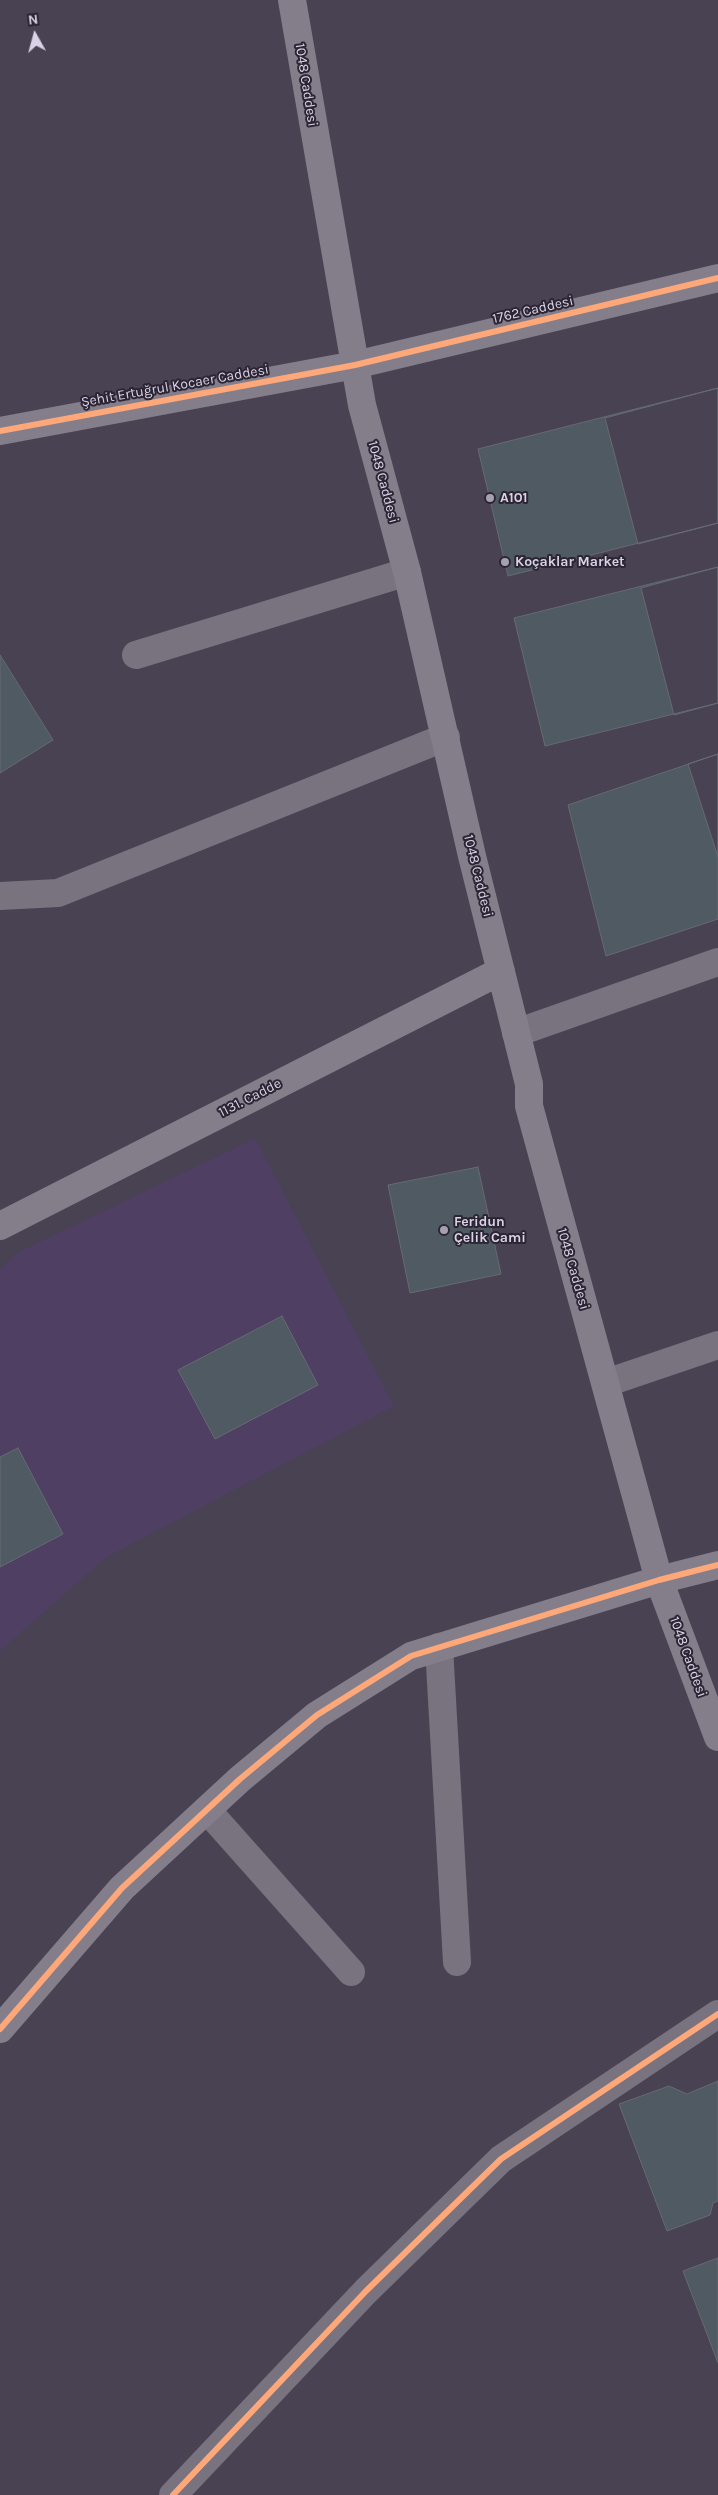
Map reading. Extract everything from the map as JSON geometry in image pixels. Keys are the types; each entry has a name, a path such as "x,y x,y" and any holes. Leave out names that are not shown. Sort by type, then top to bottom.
{"street":[{"name":"1048 Caddesi","path":"292,0 362,405 407,572 529,1084 529,1106 659,1580 718,1737"},
{"name":"1762 Caddesi","path":"355,366 718,278"},
{"name":"Şehit Ertuğrul Kocaer Caddesi","path":"0,430 355,366"},
{"path":"136,656 407,572"},
{"path":"0,896 58,893 446,737"},
{"path":"516,1033 718,962"},
{"name":"1131. Cadde","path":"0,1226 501,971"},
{"path":"606,1383 718,1346"},
{"path":"0,2029 122,1888 206,1810 317,1715 411,1656 659,1580 718,1565"},
{"path":"439,1647 457,1962"},
{"path":"206,1810 351,1972"},
{"path":"173,2495 366,2291 501,2159 718,2014"}],"shaded area":[{"path":"255,1138 394,1406 105,1558 0,1651 0,1270 17,1253"}],"building":[{"path":"718,388 718,523 638,544 605,418"},
{"path":"718,388 718,523 508,576 478,449"},
{"path":"718,567 718,703 545,746 514,618"},
{"path":"718,567 718,703 674,715 641,588"},
{"path":"0,655 53,740 0,773"},
{"path":"718,754 718,857 688,764"},
{"path":"718,754 718,919 606,956 568,805"},
{"name":"Feridun Çelik Cami","path":"478,1167 501,1274 410,1293 388,1185"},
{"path":"282,1316 318,1385 215,1439 178,1370"},
{"path":"18,1448 63,1534 0,1567 0,1457"},
{"path":"718,2081 718,2201 713,2203 710,2215 667,2231 619,2104 669,2086 687,2094"},
{"path":"718,2258 718,2363 683,2271"}],"cycle path":[{"path":"0,431 355,365 718,278"},
{"path":"0,2029 122,1888 240,1779 317,1715 411,1656 659,1580 718,1565"},
{"path":"173,2495 366,2291 501,2159 718,2014"}],"place":[{"name":"A101","path":"490,498"},
{"name":"Koçaklar Market","path":"505,562"},
{"name":"Feridun Çelik Cami","path":"444,1230"}]}
